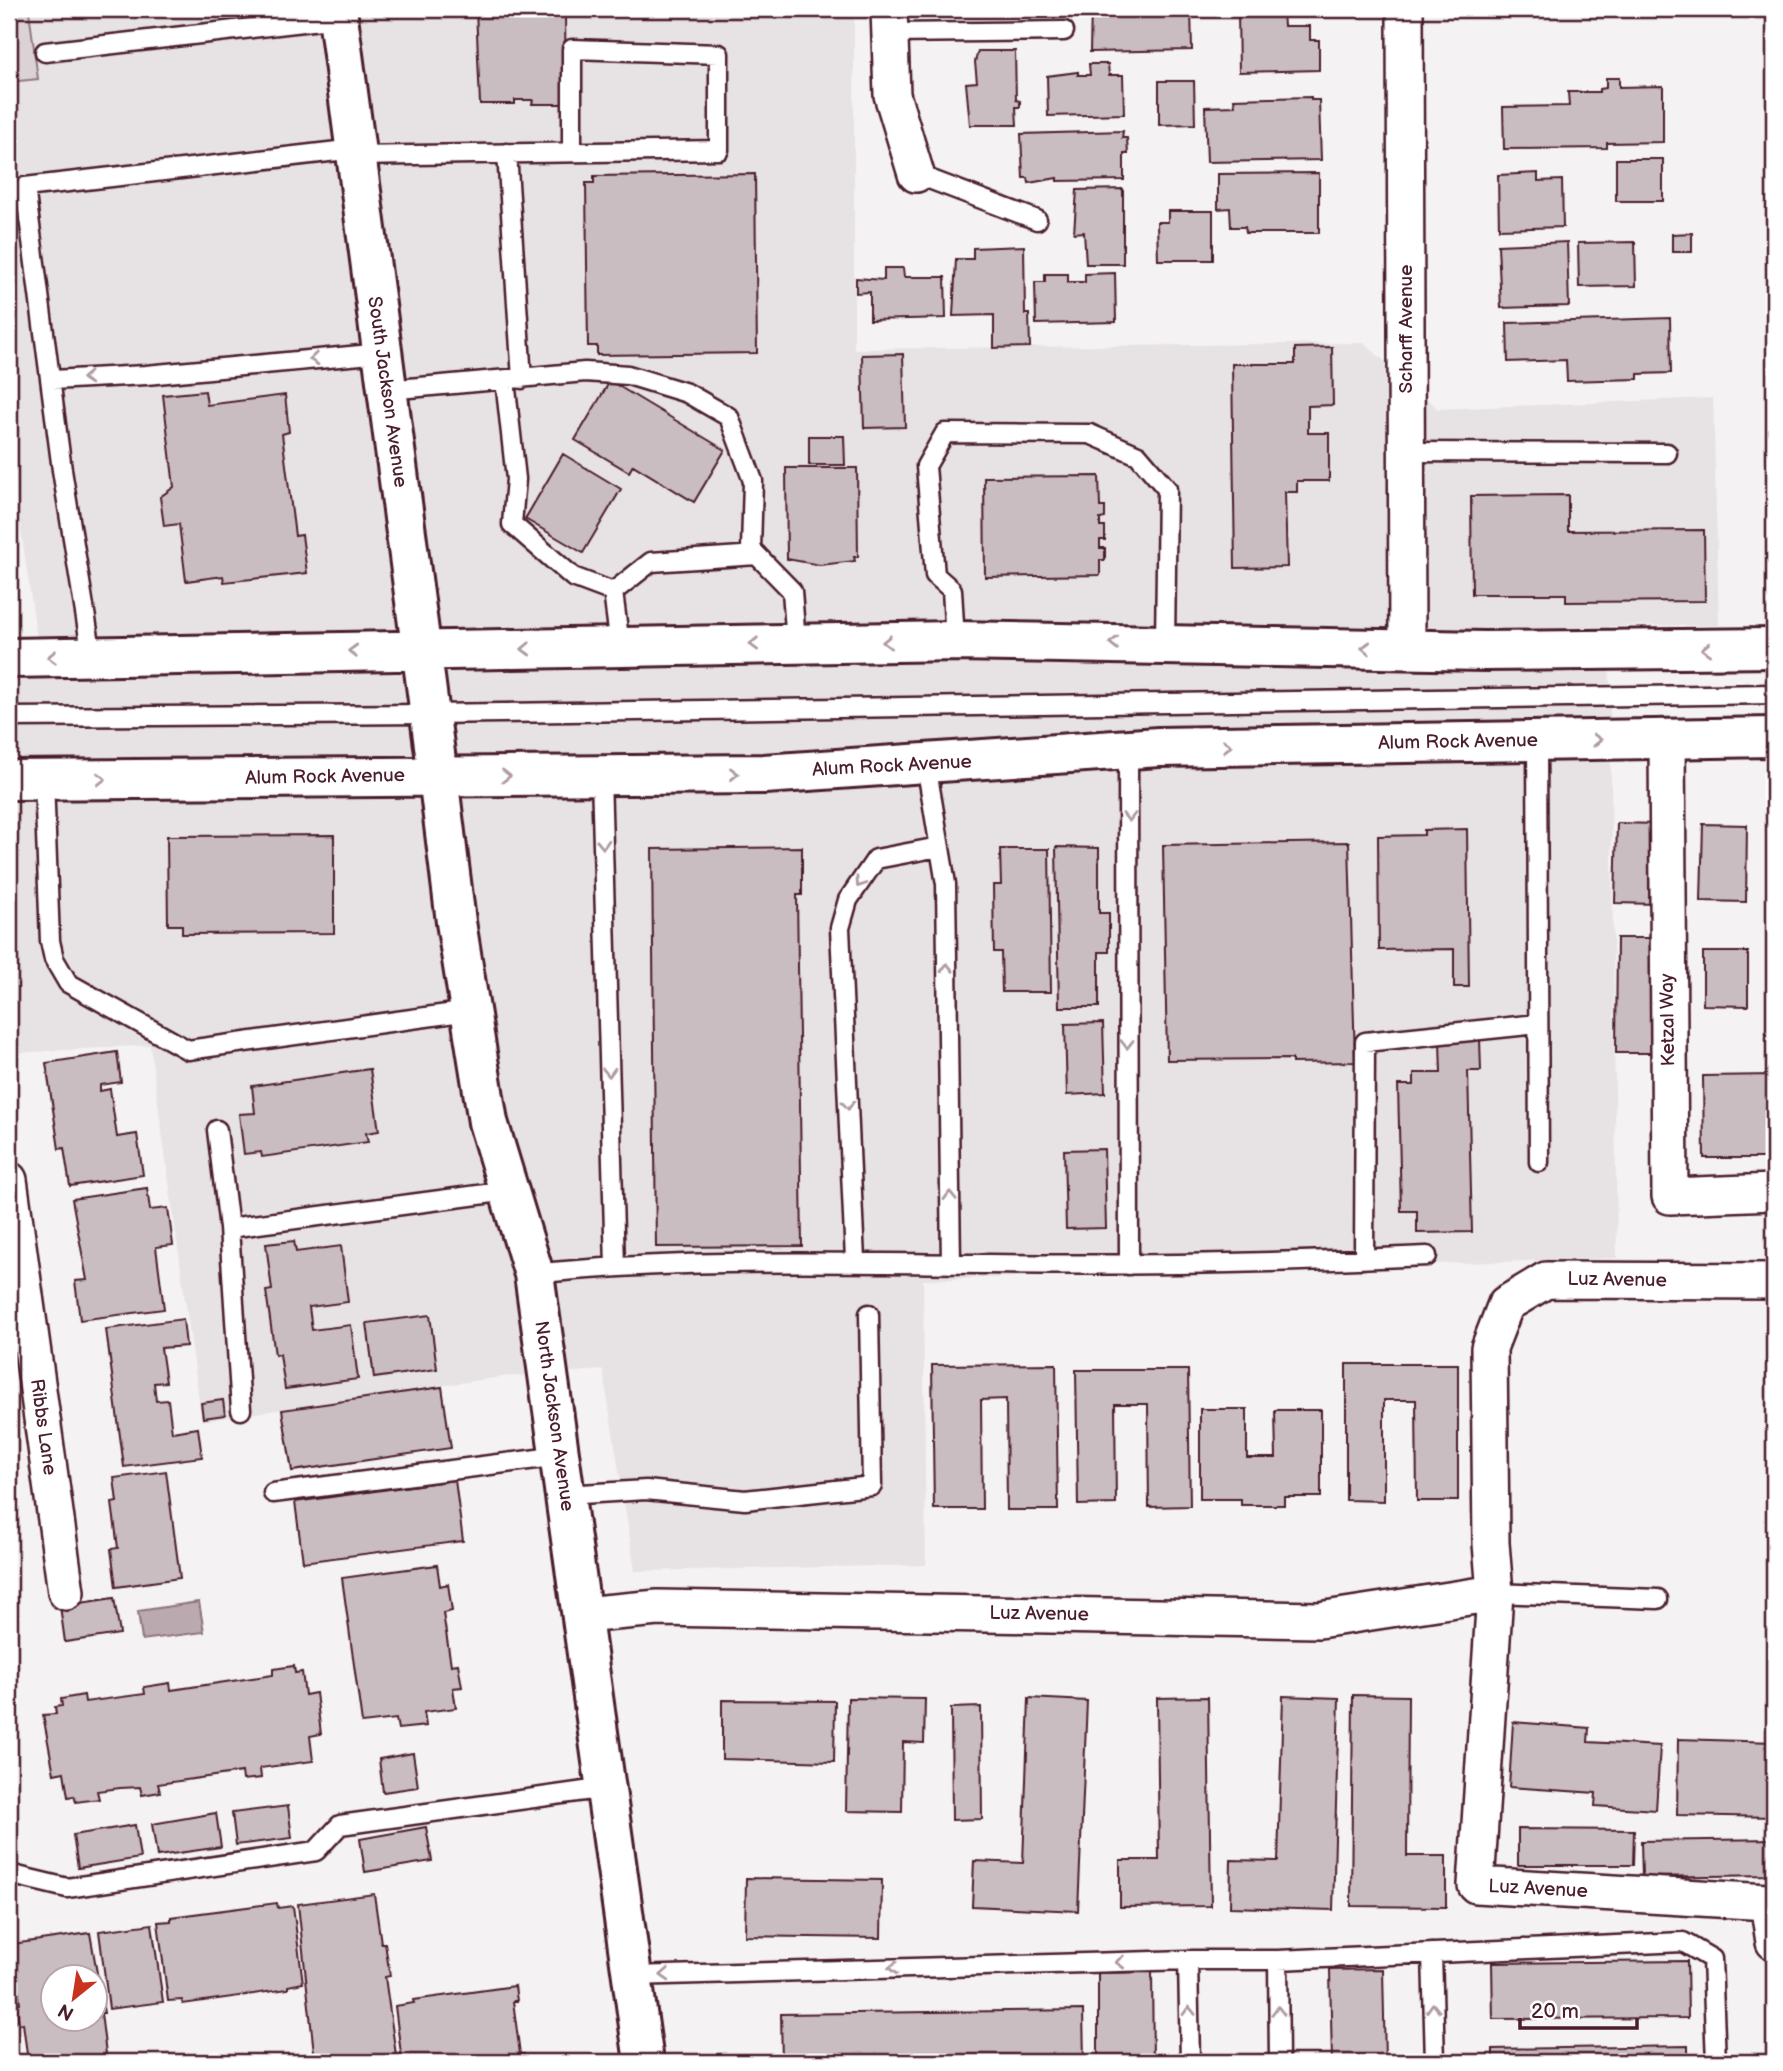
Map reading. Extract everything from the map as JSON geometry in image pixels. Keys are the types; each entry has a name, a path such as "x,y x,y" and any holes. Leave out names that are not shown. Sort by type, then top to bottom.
{"main road":[{"name":"South Jackson Avenue","path":"337,13 438,776"},
{"path":"9,658 333,650 421,653 620,646 955,641 1407,650 1774,648"},
{"name":"Alum Rock Avenue","path":"27,780 764,774 1128,749 1774,737"},
{"name":"North Jackson Avenue","path":"438,776 469,1011 488,1122 534,1274 644,2062"}],"street":[{"name":"Scharff Avenue","path":"1405,9 1407,650"},
{"path":"889,21 892,96 916,174"},
{"name":"Ketzal Way","path":"1667,738 1670,1196 1774,1192"},
{"name":"Ribbs Lane","path":"9,1180 66,1592"},
{"name":"Luz Avenue","path":"1774,1281 1546,1280 1506,1304 1489,1348 1491,1543 1496,1593 1476,1885 1768,1902 1774,1942"},
{"name":"Luz Avenue","path":"582,1615 658,1608 1320,1619 1496,1593"}],"lane":[{"path":"45,52 337,13"},
{"path":"889,21 1064,31"},
{"path":"92,656 62,470 25,187 355,153 507,153 719,150 719,54 572,49 572,152"},
{"path":"507,153 516,479 512,523 573,577 613,592"},
{"path":"916,174 1037,220"},
{"path":"52,380 146,374 384,371 514,380 585,372 628,375 687,393 729,417 753,481 751,549 792,591 796,643"},
{"path":"955,641 952,590 935,575 925,486 926,466 945,433 1090,434 1138,456 1167,489 1165,644"},
{"path":"1406,452 1667,453"},
{"path":"613,592 651,562 757,555"},
{"path":"613,592 620,646"},
{"path":"9,717 430,714 1774,694"},
{"path":"1536,741 1539,1162"},
{"path":"1128,749 1129,1265"},
{"path":"926,764 946,884 951,1264"},
{"path":"601,776 615,1268"},
{"path":"27,780 50,941 54,959 68,983 188,1050 469,1011"},
{"path":"855,1261 839,928 848,900 876,859 939,847"},
{"path":"1364,1259 1365,1042 1538,1024"},
{"path":"216,1130 229,1228 241,1410"},
{"path":"229,1228 508,1191"},
{"path":"534,1274 615,1268 855,1261 1129,1265 1427,1256"},
{"path":"565,1495 646,1490 745,1500 872,1486 869,1314"},
{"path":"273,1493 560,1456"},
{"path":"1496,1593 1658,1599"},
{"path":"9,1874 67,1888 81,1886 316,1851 341,1825 606,1788"},
{"path":"632,1976 1188,1960 1278,1960 1683,1942 1712,1959 1716,2062"},
{"path":"1432,1953 1435,2062"},
{"path":"1188,1960 1190,2062"},
{"path":"1278,1960 1279,2062"}],"shaded area":[{"path":"9,9 854,9 854,349 1364,343 1438,409 1713,398 1719,625 1609,626 1617,1258 923,1280 926,1565 635,1571 603,1370 500,1377 202,1421 150,1045 15,1053 9,1015 9,710 37,639 9,448"},
{"path":"29,11 38,79 9,82 9,14"},
{"path":"199,1602 204,1632 142,1640 138,1611"}],"building":[{"path":"476,9 565,12 566,104 532,104 533,100 515,100 515,104 480,104"},
{"path":"1091,9 1191,9 1192,50 1090,52"},
{"path":"1283,12 1284,26 1310,26 1310,40 1319,40 1319,70 1239,72 1238,13"},
{"path":"978,51 1015,51 1016,100 1020,101 1020,107 1016,107 1017,125 970,125 966,83 977,82 975,62"},
{"path":"1089,64 1108,64 1109,75 1123,75 1124,114 1048,116 1047,76 1078,72 1078,75 1090,75"},
{"path":"1606,78 1619,78 1619,87 1663,86 1663,142 1607,143 1607,148 1504,149 1503,107 1569,106 1568,92 1599,92 1599,89 1606,88"},
{"path":"1159,81 1194,81 1195,124 1159,125"},
{"path":"1311,97 1311,100 1319,100 1321,160 1207,162 1205,107 1235,106 1234,99"},
{"path":"1123,131 1122,138 1127,138 1128,154 1124,154 1124,180 1057,181 1057,178 1029,183 1028,178 1023,178 1021,134"},
{"path":"1616,159 1663,159 1663,201 1616,201"},
{"path":"1319,173 1319,233 1246,233 1245,227 1231,227 1230,208 1218,209 1218,174"},
{"path":"1538,173 1538,181 1562,180 1563,227 1499,229 1498,175"},
{"path":"755,174 757,353 597,355 597,346 588,346 586,183 594,183 594,176"},
{"path":"1123,189 1123,264 1086,264 1084,232 1074,233 1077,190"},
{"path":"1168,211 1213,211 1213,260 1158,260 1157,222 1168,222"},
{"path":"1692,233 1692,252 1672,252 1672,234"},
{"path":"1567,242 1569,306 1501,308 1498,245"},
{"path":"1635,242 1636,286 1579,287 1578,243"},
{"path":"1024,246 1025,314 1029,314 1030,347 994,348 994,315 953,316 956,259 973,259 973,248"},
{"path":"884,268 903,268 904,277 945,277 946,318 870,320 870,292 856,293 856,278 884,280"},
{"path":"1115,273 1116,322 1036,324 1035,282 1045,282 1045,274 1068,274 1068,282 1085,282 1085,274"},
{"path":"1670,318 1671,373 1638,374 1638,379 1567,381 1566,360 1508,362 1507,323"},
{"path":"1332,347 1333,405 1308,406 1308,433 1329,433 1329,481 1297,481 1297,492 1285,492 1287,567 1235,568 1232,364 1295,364 1295,348"},
{"path":"903,354 905,427 864,428 862,355"},
{"path":"610,381 725,450 694,502 633,465 629,472 575,440"},
{"path":"205,391 207,405 285,395 289,432 282,434 295,536 302,535 307,573 224,582 223,576 186,581 179,524 164,526 160,497 174,487 163,395"},
{"path":"809,436 844,436 845,465 809,465"},
{"path":"563,454 621,489 583,553 525,519"},
{"path":"786,468 857,468 858,557 854,557 855,561 820,565 787,559"},
{"path":"1099,476 1100,507 1105,507 1105,518 1100,519 1100,527 1105,527 1105,540 1100,540 1100,548 1105,548 1105,560 1100,560 1100,575 985,577 984,477"},
{"path":"1568,495 1568,531 1704,530 1705,601 1566,602 1566,594 1472,594 1471,496"},
{"path":"1617,823 1658,824 1656,904 1615,903"},
{"path":"1703,824 1747,825 1746,902 1701,901"},
{"path":"1467,829 1469,987 1454,987 1454,949 1379,950 1378,836 1424,835 1424,830"},
{"path":"334,835 334,933 182,934 182,925 168,925 167,836"},
{"path":"1349,842 1355,1062 1292,1063 1292,1059 1167,1060 1163,845"},
{"path":"802,847 802,895 797,895 802,1246 656,1247 652,849"},
{"path":"1056,847 1099,848 1099,913 1109,913 1109,952 1099,952 1099,1007 1059,1007"},
{"path":"1000,849 1049,849 1051,992 1002,992 1001,952 994,952 993,885 1001,885"},
{"path":"1617,938 1659,938 1658,1053 1616,1053"},
{"path":"1703,952 1748,952 1748,1006 1703,1005"},
{"path":"1103,1023 1105,1093 1067,1095 1065,1024"},
{"path":"1480,1039 1481,1071 1468,1071 1472,1232 1417,1233 1417,1211 1401,1211 1398,1085 1414,1085 1414,1073 1441,1073 1440,1041"},
{"path":"117,1052 121,1082 100,1085 100,1091 110,1089 117,1137 137,1134 143,1175 70,1186 64,1148 59,1149 46,1063"},
{"path":"370,1069 379,1131 366,1133 368,1142 262,1157 261,1152 244,1154 239,1114 255,1113 252,1086"},
{"path":"1774,1075 1774,1158 1704,1158 1703,1076"},
{"path":"1104,1149 1106,1228 1066,1229 1064,1150"},
{"path":"147,1188 150,1210 168,1208 173,1245 156,1247 164,1309 80,1320 75,1281 87,1280 72,1199"},
{"path":"294,1241 296,1252 341,1246 348,1302 309,1307 312,1330 351,1325 358,1379 285,1389 280,1354 275,1355 266,1291 272,1290 266,1244"},
{"path":"430,1315 437,1369 374,1378 367,1323"},
{"path":"183,1319 186,1346 161,1348 166,1382 154,1383 156,1401 168,1400 172,1432 198,1428 202,1457 124,1467 106,1329"},
{"path":"1056,1364 1058,1510 1007,1510 1006,1399 981,1400 982,1509 934,1509 932,1365"},
{"path":"1346,1364 1458,1364 1458,1501 1417,1501 1416,1400 1384,1400 1384,1501 1346,1500"},
{"path":"1076,1370 1188,1370 1190,1506 1149,1507 1148,1404 1115,1404 1116,1504 1078,1505"},
{"path":"442,1387 451,1448 292,1471 282,1410"},
{"path":"223,1400 225,1415 203,1418 201,1403"},
{"path":"1200,1409 1247,1409 1247,1458 1276,1458 1275,1410 1321,1410 1321,1497 1284,1497 1284,1505 1241,1505 1241,1499 1200,1499"},
{"path":"166,1471 180,1578 116,1587 111,1549 118,1548 112,1503 117,1502 114,1478"},
{"path":"455,1480 463,1541 303,1562 295,1502"},
{"path":"437,1565 440,1586 448,1584 452,1611 443,1613 451,1665 458,1664 462,1687 453,1688 456,1708 424,1712 426,1726 398,1729 396,1719 362,1723 342,1578"},
{"path":"114,1598 120,1634 65,1642 60,1606"},
{"path":"294,1666 295,1673 302,1672 305,1695 316,1693 321,1734 310,1736 313,1761 260,1768 261,1778 243,1780 242,1772 158,1784 160,1792 142,1795 140,1787 97,1791 99,1799 76,1802 74,1796 68,1797 64,1772 54,1774 43,1715 56,1714 55,1707 62,1706 61,1699 84,1695 85,1702 145,1694 144,1687 170,1683 171,1690 273,1675 273,1669"},
{"path":"1353,1695 1408,1696 1407,1856 1446,1856 1446,1907 1351,1906"},
{"path":"1283,1696 1339,1698 1333,1910 1230,1907 1231,1860 1278,1861"},
{"path":"1208,1697 1211,1906 1120,1907 1120,1860 1159,1860 1157,1698"},
{"path":"848,1698 925,1699 924,1743 903,1742 902,1812 846,1811"},
{"path":"1029,1698 1087,1701 1078,1911 972,1906 974,1861 1023,1863"},
{"path":"722,1700 835,1701 834,1762 722,1759"},
{"path":"981,1707 982,1819 952,1820 951,1708"},
{"path":"1513,1722 1589,1728 1588,1742 1660,1746 1656,1810 1595,1806 1596,1793 1509,1787"},
{"path":"1678,1739 1774,1742 1774,1817 1677,1815"},
{"path":"413,1753 418,1787 383,1792 379,1759"},
{"path":"288,1806 292,1838 236,1845 232,1813"},
{"path":"216,1813 221,1847 157,1856 152,1824"},
{"path":"135,1825 140,1858 78,1868 73,1835"},
{"path":"426,1827 432,1861 365,1872 360,1839"},
{"path":"1518,1829 1634,1830 1633,1865 1518,1865"},
{"path":"1774,1839 1774,1875 1642,1877 1641,1841"},
{"path":"746,1878 882,1880 881,1938 745,1936"},
{"path":"374,1894 381,1943 385,1943 390,1976 385,1977 397,2062 315,2062 298,1904"},
{"path":"277,1903 278,1908 293,1906 303,1983 288,1986 288,1989 183,2004 182,2000 168,2001 158,1922 171,1921 171,1917"},
{"path":"152,1924 163,2002 109,2009 108,1962 103,1962 99,1931"},
{"path":"90,1933 95,1962 38,1962 38,2032 103,2032 107,2062 28,2062 23,2023 19,2024 16,2004 20,2003 12,1944"},
{"path":"1687,1961 1688,2018 1493,2019 1492,1963"},
{"path":"1383,1969 1385,2062 1332,2062 1330,1970"},
{"path":"1152,1972 1153,2062 1098,2062 1098,1973"},
{"path":"9,1980 15,2023 9,2024"},
{"path":"515,1986 517,2001 513,2001 520,2054 524,2054 525,2062 402,2062 395,2006 414,2003 413,2000"},
{"path":"1083,2010 1084,2062 782,2062 781,2014"},
{"path":"1688,2046 1688,2062 1493,2062 1493,2049"}]}
